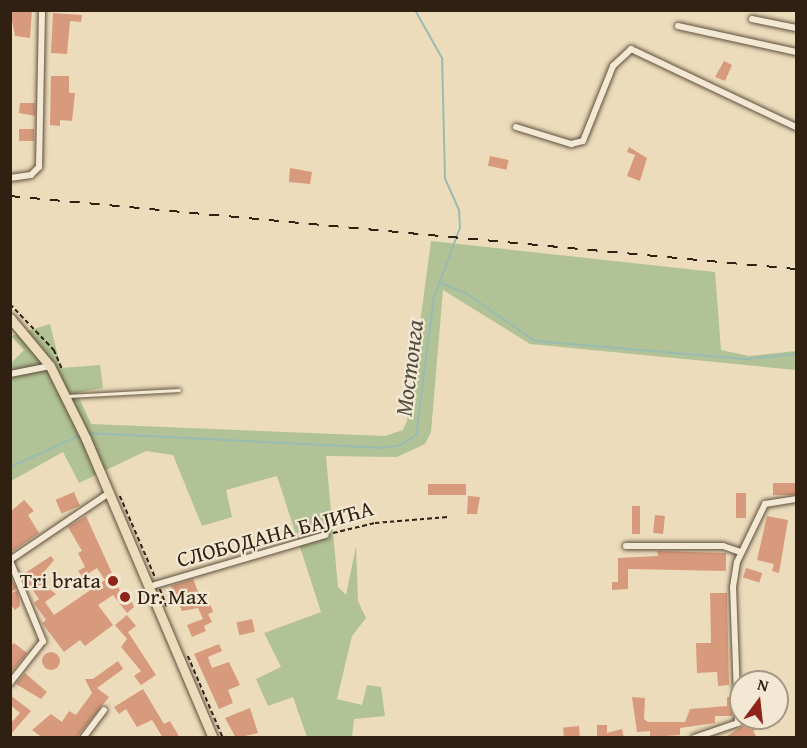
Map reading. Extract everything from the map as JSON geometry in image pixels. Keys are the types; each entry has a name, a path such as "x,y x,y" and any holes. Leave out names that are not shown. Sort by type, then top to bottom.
{"main road":[{"path":"10,318 50,366 86,439 213,738"}],"street":[{"path":"10,178 31,175 39,167 42,10"},
{"path":"752,20 796,28"},
{"path":"678,26 796,52"},
{"path":"516,127 571,144 583,141 613,66 631,49 796,127"},
{"path":"10,374 50,366"},
{"path":"10,683 43,641 10,561 109,493"},
{"path":"736,670 733,587 740,552 765,504 796,499"},
{"name":"СЛОБОДАНА БАЈИЋА","path":"148,587 326,535"},
{"path":"626,546 723,546 740,552"},
{"path":"83,738 104,710"},
{"path":"694,738 729,726"}],"lane":[{"path":"65,396 179,390"}],"path":[{"name":"СЛОБОДАНА БАЈИЋА","path":"326,535 375,523 448,517"}],"green space":[{"path":"431,241 715,272 721,350 749,356 796,351 796,370 530,344 443,290 431,432 425,444 397,457 326,456 338,587 346,595 356,546 358,601 366,618 352,636 337,699 362,705 367,685 381,687 385,716 354,719 352,737 307,737 293,697 268,706 256,679 281,667 264,633 321,612 277,476 226,490 232,517 202,526 173,455 146,451 79,483 63,452 11,481 11,363 24,350 11,336 50,324 61,368 100,365 103,388 77,393 91,424 385,436 403,430 407,421"}],"building":[{"path":"10,10 32,10 30,38 15,36"},
{"path":"53,13 82,15 81,22 70,21 67,54 51,53"},
{"path":"724,61 732,65 725,81 715,77"},
{"path":"51,76 69,76 69,93 75,93 72,121 60,120 60,126 50,125"},
{"path":"20,103 35,103 35,116 19,113"},
{"path":"19,129 34,129 34,141 19,141"},
{"path":"629,147 647,158 640,181 627,176 635,155 627,152"},
{"path":"490,156 509,160 507,170 488,166"},
{"path":"290,168 312,172 310,184 289,182"},
{"path":"773,483 796,483 796,495 773,495"},
{"path":"428,484 466,484 466,495 428,495"},
{"path":"74,492 80,506 61,514 56,500"},
{"path":"736,493 746,493 746,518 736,518"},
{"path":"468,496 480,497 477,514 467,514"},
{"path":"24,500 34,511 28,515 39,533 10,553 10,512"},
{"path":"632,506 640,506 640,534 632,534"},
{"path":"655,515 665,516 663,534 653,533"},
{"path":"86,516 121,593 126,589 134,607 127,613 113,595 98,605 113,625 85,646 80,640 64,652 42,623 46,620 34,603 39,599 22,575 51,556 54,560 42,574 48,582 44,585 56,594 45,602 54,615 105,580 97,568 83,577 78,571 85,567 78,553 82,551 68,527"},
{"path":"767,516 788,520 779,573 772,571 774,564 757,560"},
{"path":"657,551 726,553 726,571 628,569 628,589 612,590 612,582 618,582 618,558 658,556"},
{"path":"746,568 762,573 759,583 743,578"},
{"path":"10,576 16,588 11,593 17,591 19,598 20,606 15,610 10,604"},
{"path":"193,579 204,606 210,604 213,612 208,614 212,622 204,626 206,631 192,637 187,625 203,619 198,608 182,611 171,586"},
{"path":"710,593 727,593 729,685 718,686 717,672 697,673 696,643 711,643"},
{"path":"127,615 136,626 128,632 156,675 141,685 134,676 141,671 121,647 127,639 115,625"},
{"path":"252,619 255,632 239,635 236,623"},
{"path":"14,643 27,653 10,674 10,647"},
{"path":"219,644 222,651 208,657 212,668 229,662 240,685 228,690 233,703 219,709 194,654"},
{"path":"51,652 57,655 60,661 57,667 51,670 45,667 42,661 45,655"},
{"path":"118,661 123,669 97,688 109,697 76,738 43,738 32,730 51,714 62,722 69,711 76,715 92,693 85,679 93,679"},
{"path":"25,673 47,692 41,699 16,684"},
{"path":"143,689 164,724 170,721 180,738 163,738 152,720 137,727 126,709 119,714 114,707"},
{"path":"10,695 31,711 10,735 10,724 20,713 10,705"},
{"path":"632,697 645,698 644,719 648,722 685,722 690,709 727,706 727,697 729,697 729,716 715,716 715,723 680,728 680,735 650,737 650,731 637,732"},
{"path":"250,708 258,733 236,738 225,718"},
{"path":"597,725 607,725 607,733 622,729 624,738 597,738"},
{"path":"579,726 580,738 564,738 563,727"},
{"path":"736,730 756,730 753,731 757,738 724,738"}],"waterway":[{"name":"Мостонга","path":"87,433 384,448 401,445 416,435 434,297 460,228 459,210 445,178 442,58 415,10"},
{"path":"440,283 467,294 535,341 747,359 796,354"},
{"name":"Мостонга","path":"10,467 81,435"}],"railway":[{"path":"10,196 796,269"}],"place":[{"name":"Tri brata","path":"113,581"},
{"name":"Dr. Max","path":"125,597"}]}
